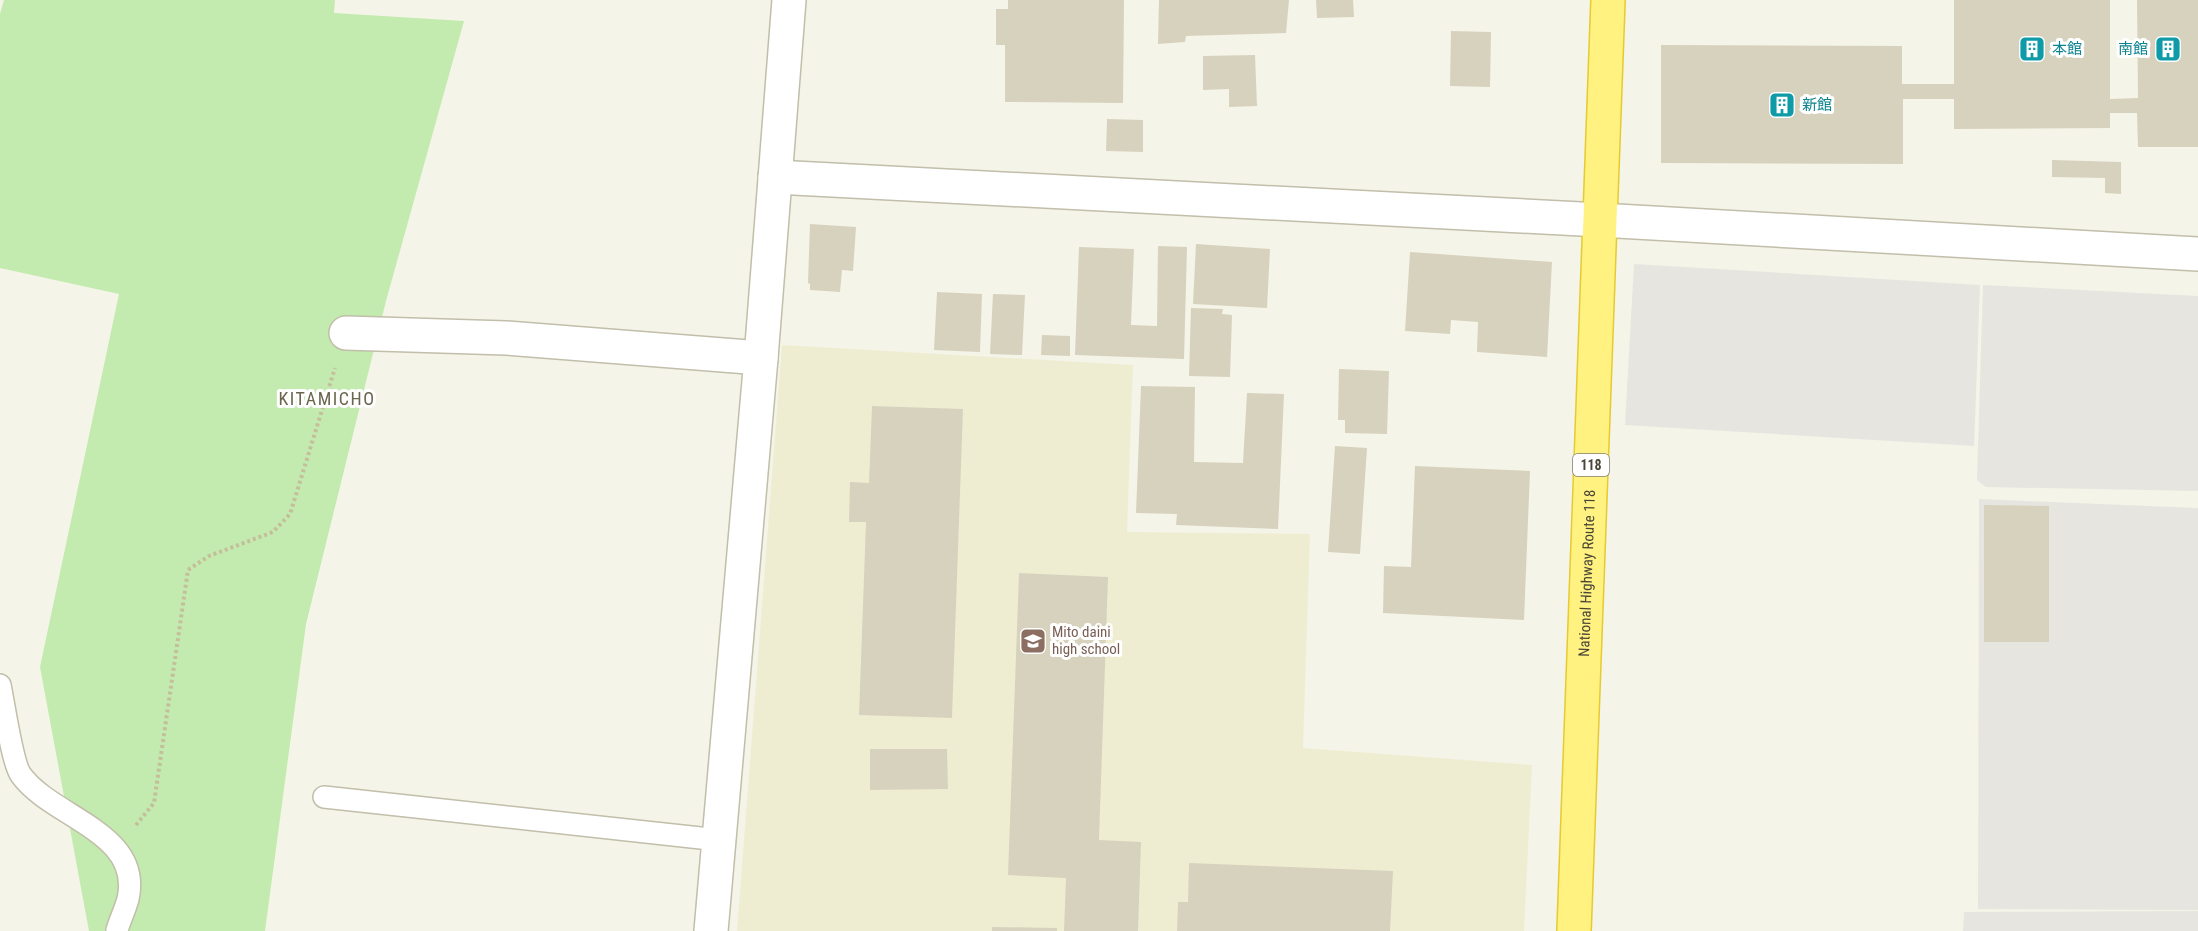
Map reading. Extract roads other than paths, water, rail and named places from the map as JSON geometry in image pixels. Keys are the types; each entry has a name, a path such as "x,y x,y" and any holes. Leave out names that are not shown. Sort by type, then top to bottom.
{"highway":[{"name":"National Highway Route 118","path":"1574,931 1608,0"}],"street":[{"path":"711,931 761,358 789,0"},
{"path":"775,177 2198,254"},
{"path":"346,333 506,338 761,358"}],"lane":[{"path":"0,685 20,773 38,793 109,840 127,867 128,898 117,930"},
{"path":"324,797 718,840"}],"place":[{"name":"本館","path":"2032,49"},
{"name":"南館","path":"2168,49"},
{"name":"新館","path":"1782,105"},
{"name":"Mito daini high school","path":"1033,641"}],"district":[{"name":"KITAMICHO","path":"327,398"}]}
